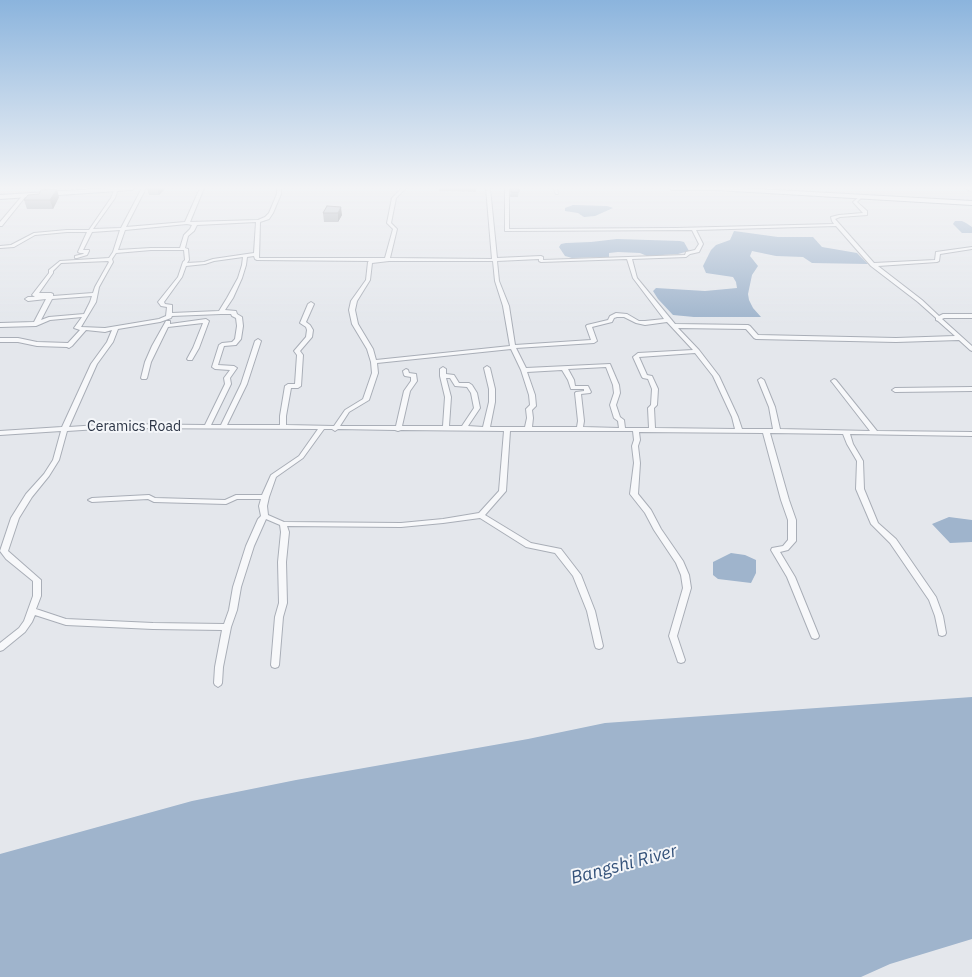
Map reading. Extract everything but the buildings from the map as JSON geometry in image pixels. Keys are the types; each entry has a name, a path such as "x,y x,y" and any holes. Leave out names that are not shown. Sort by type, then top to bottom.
{"street":[{"path":"0,246 12,246 34,234 38,234"},
{"path":"74,261 77,256 85,255 87,251 80,252 89,234"},
{"path":"122,234 116,252 110,259 111,262 97,287 93,302 77,328 105,330 160,320 169,316 234,312 234,315 239,317 240,326 238,339 234,344 222,345 215,367 234,368 227,378 228,384 206,425 207,427"},
{"path":"182,249 188,234"},
{"path":"257,234 257,259 495,260 540,257 540,261 686,256 697,251 701,244 696,234"},
{"path":"387,260 394,234"},
{"path":"494,234 497,281 506,306 513,347 524,370 532,395 533,406 529,409 530,418 528,429"},
{"path":"846,234 873,265 901,285 958,338 972,349"},
{"path":"873,265 937,261 938,253 972,248"},
{"path":"116,252 182,249 186,249 187,252 187,260 180,277 161,302 163,305 170,306 169,316 166,326 148,362 144,378"},
{"path":"184,265 206,263 213,260 256,254"},
{"path":"221,312 240,278 244,264 244,256"},
{"path":"629,258 636,278 668,320 697,351 716,376 735,417 739,430"},
{"path":"50,297 51,295 36,295 60,262 110,259"},
{"path":"335,428 347,411 366,400 375,373 374,362 370,349 355,324 352,310 354,301 368,280 370,262 387,260"},
{"path":"28,299 95,294"},
{"path":"36,324 50,297"},
{"path":"283,428 283,416 288,386 298,386 300,355 297,351 310,337 310,330 308,326 303,323 312,304"},
{"path":"0,325 36,324 49,319 86,315"},
{"path":"374,362 513,347 592,342 594,341 588,326 610,321 612,317 616,315 625,315 638,322 645,323 668,320"},
{"path":"938,319 943,316 972,316"},
{"path":"166,326 206,321 196,348 190,359"},
{"path":"675,326 748,327 756,337 896,340 958,338"},
{"path":"0,648 22,630 28,622 37,596 36,580 9,558 4,551 15,518 29,496 47,475 56,460 65,428 94,364 110,342 116,328"},
{"path":"0,340 18,340 37,344 70,346 84,329"},
{"path":"223,427 244,384 258,341"},
{"path":"652,430 650,408 654,406 655,389 650,377 645,377 636,357 638,355 697,351"},
{"path":"524,370 608,365 616,385 617,393 613,405 617,418 620,420 622,430"},
{"path":"486,429 492,402 492,389 487,368"},
{"path":"564,368 574,388 586,387 588,392 578,393 581,421 580,430"},
{"path":"398,429 407,391 414,381 414,375 407,375 406,371"},
{"path":"446,429 448,398 443,372 452,376 457,385 469,385 474,393 477,408 463,429"},
{"path":"761,380 772,407 777,431"},
{"path":"834,381 875,432"},
{"path":"895,390 972,389"},
{"name":"Ceramics Road","path":"0,433 113,426 739,430 972,434"},
{"path":"218,683 218,667 227,627 233,610 237,587 250,546 265,516 263,506 273,476 301,457 321,428"},
{"path":"265,516 283,524 401,525 444,521 481,515 502,490 507,429"},
{"path":"636,430 637,440 634,446 637,463 634,494 648,512 680,563 685,575 687,588 673,636 681,660"},
{"path":"766,431 792,520 792,541 785,548 775,550 791,577 815,636"},
{"path":"846,432 850,444 860,461 860,488 875,524 893,541 933,599 939,616 942,633"},
{"path":"92,500 148,497 154,500 226,502 236,497 265,497"},
{"path":"481,515 529,545 558,551 577,575 591,611 599,646"},
{"path":"275,665 279,617 283,603 283,524"},
{"path":"32,612 66,622 153,626 227,627"}],"water":[{"path":"733,234 753,234 778,237 813,237 822,247 857,253 868,264 812,263 803,257 776,256 752,251 750,256 758,266 752,275 748,294 753,308 761,317 694,317 673,315 658,299 653,291 656,288 705,291 737,288 733,277 706,273 703,266 711,250 716,245 730,240"},
{"path":"617,239 680,241 684,242 689,251 678,254 647,256 640,253 618,252 609,253 609,257 572,258 565,256 559,247 561,244 566,243"},
{"path":"949,517 972,520 972,542 950,543 932,524"},
{"path":"731,553 745,555 756,560 756,573 751,583 718,579 713,575 713,562"},
{"name":"Bangshi River","path":"972,697 972,939 890,964 861,977 0,977 0,854 192,801 296,780 528,739 605,723"}]}
